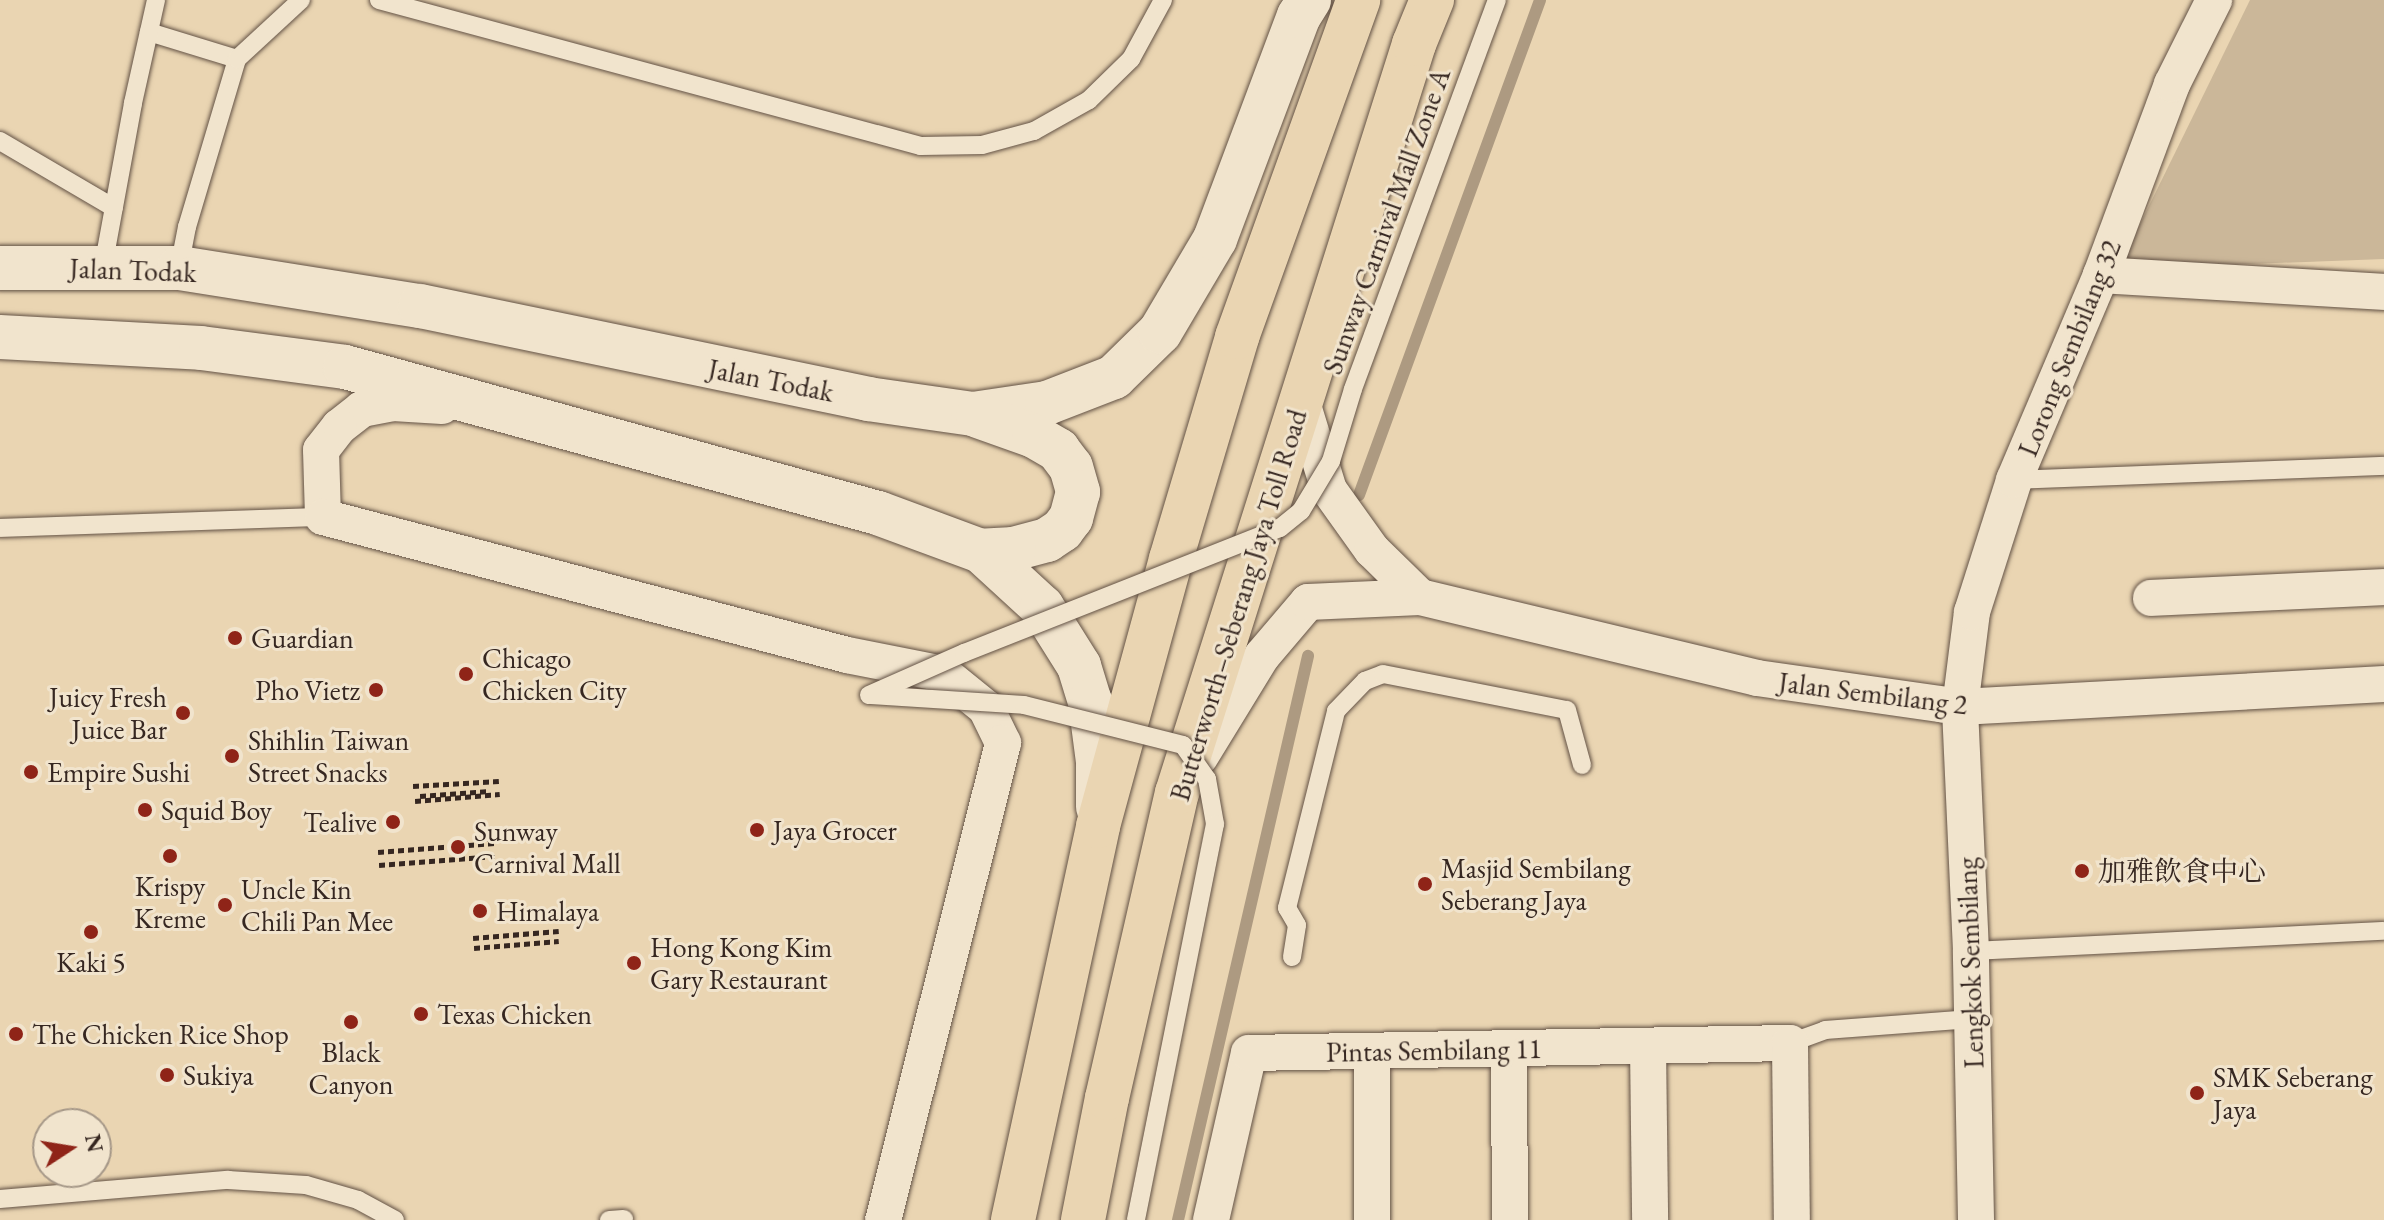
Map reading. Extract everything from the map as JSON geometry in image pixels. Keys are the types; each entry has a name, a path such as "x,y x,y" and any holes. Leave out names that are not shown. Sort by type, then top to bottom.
{"highway":[{"path":"1013,1220 1098,826 1171,559 1237,337 1358,0"},
{"name":"Butterworth–Seberang Jaya Toll Road","path":"1083,1220 1107,1098 1177,793 1414,44 1432,0"}],"main road":[{"name":"Jalan Todak","path":"0,268 179,268 420,306 822,390 973,414 1071,397 1114,377 1160,332 1215,239 1299,16 1309,0"},
{"path":"0,337 201,348 345,367 878,513 981,551 1042,607 1079,666 1090,701 1098,762 1098,826"},
{"path":"973,414 1034,436 1058,450 1071,467 1078,492 1071,518 1062,530 1047,540 1014,549 981,551"}],"street":[{"name":"Lorong Sembilang 32","path":"1960,707 1972,612 2014,480 2101,275 2172,84 2214,0"},
{"path":"2101,275 2384,292"},
{"path":"1301,399 1329,490 1372,550 1420,597"},
{"path":"503,410 393,403 362,409 339,427 321,450 323,517 847,655 944,674 986,708 1003,743 883,1220"},
{"path":"2151,598 2384,587"},
{"name":"Jalan Sembilang 2","path":"1177,793 1262,656 1308,602 1420,597 1757,678 1960,707 2384,684"},
{"name":"Lengkok Sembilang","path":"1960,707 1971,951 1976,1220"},
{"path":"1790,1043 1792,1220"},
{"name":"Pintas Sembilang 11","path":"1211,1220 1249,1053 1790,1043"},
{"path":"1648,1046 1650,1220"},
{"path":"1509,1048 1510,1220"},
{"path":"1372,1051 1372,1220"}],"lane":[{"path":"103,267 156,0"},
{"path":"179,268 187,227 237,59 301,0"},
{"path":"379,0 921,146 982,145 1021,134 1089,100 1131,59 1163,0"},
{"name":"Sunway Carnival Mall Zone A","path":"1136,1220 1215,824 1207,779 1183,745 1024,705 869,695 964,653 1280,528 1301,511 1331,461 1353,389 1497,0"},
{"path":"149,32 237,59"},
{"path":"0,141 114,208"},
{"path":"2014,480 2384,466"},
{"path":"0,528 323,517"},
{"path":"1292,957 1297,925 1287,908 1336,711 1365,681 1383,674 1567,710 1582,765"},
{"path":"1971,951 2384,931"},
{"path":"1790,1043 1825,1030 1972,1019"},
{"path":"0,1199 228,1180 306,1185 358,1200 395,1220"},
{"path":"358,1200 363,1220"}],"path":[{"path":"490,782 416,787 498,781"},
{"path":"490,791 417,799 499,794"},
{"path":"378,852 495,843"},
{"path":"379,865 496,856"},
{"path":"473,938 559,931"},
{"path":"474,948 559,941"}],"shaded area":[{"path":"2250,0 2384,0 2384,259 2118,269"}],"waterway":[{"path":"1359,495 1540,0"},
{"path":"1178,1220 1308,656"}],"place":[{"name":"Guardian","path":"235,638"},
{"name":"Chicago Chicken City","path":"466,674"},
{"name":"Pho Vietz","path":"376,690"},
{"name":"Juicy Fresh Juice Bar","path":"183,713"},
{"name":"Shihlin Taiwan Street Snacks","path":"232,756"},
{"name":"Empire Sushi","path":"31,772"},
{"name":"Squid Boy","path":"145,810"},
{"name":"Tealive","path":"393,822"},
{"name":"Jaya Grocer","path":"757,830"},
{"name":"Sunway Carnival Mall","path":"458,847"},
{"name":"Krispy Kreme","path":"170,856"},
{"name":"加雅飲食中心","path":"2082,871"},
{"name":"Masjid Sembilang Seberang Jaya","path":"1425,884"},
{"name":"Uncle Kin Chili Pan Mee","path":"225,905"},
{"name":"Himalaya","path":"480,911"},
{"name":"Kaki 5","path":"91,932"},
{"name":"Hong Kong Kim Gary Restaurant","path":"634,963"},
{"name":"Texas Chicken","path":"421,1014"},
{"name":"Black Canyon","path":"351,1022"},
{"name":"The Chicken Rice Shop","path":"16,1034"},
{"name":"Sukiya","path":"167,1075"},
{"name":"SMK Seberang Jaya","path":"2197,1093"}]}
